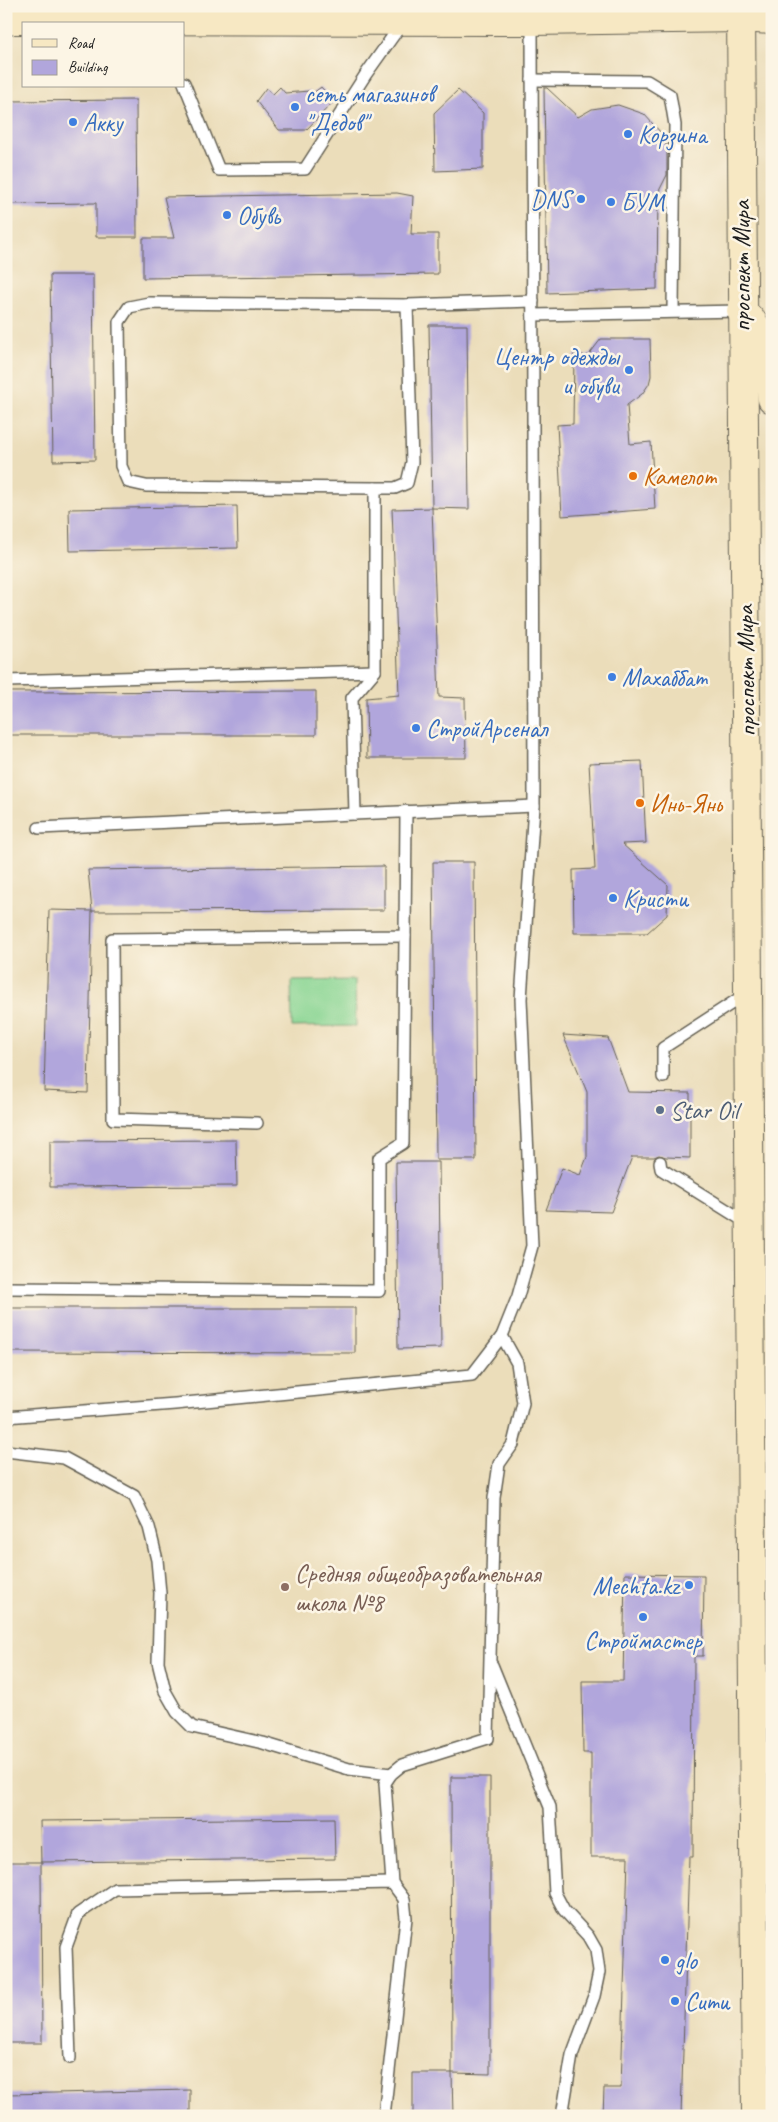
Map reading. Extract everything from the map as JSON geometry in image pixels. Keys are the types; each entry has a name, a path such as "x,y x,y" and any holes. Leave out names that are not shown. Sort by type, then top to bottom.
{"main road":[{"path":"6,20 156,22 532,21 741,12 772,20"},
{"name":"проспект Мира","path":"741,12 741,311 756,2116"},
{"path":"741,311 753,319 762,337 772,399"}],"lane":[{"path":"185,85 219,170 304,169 403,21"},
{"path":"6,1417 174,1404 472,1375 502,1336 518,1296 532,1246 521,999 534,806 532,21"},
{"path":"532,80 647,81 670,95 675,125 673,311"},
{"path":"407,305 412,462 407,483 395,488 375,488 146,486 128,482 120,466 119,322 129,307 150,303 407,305 533,300"},
{"path":"533,315 741,311"},
{"path":"355,814 352,698 375,671 375,488"},
{"path":"6,681 375,671"},
{"path":"39,828 534,806"},
{"path":"6,1288 379,1291 380,1158 403,1143 406,811"},
{"path":"257,1123 113,1119 112,939 405,936"},
{"path":"663,1077 663,1048 748,993"},
{"path":"660,1162 661,1169 750,1224"},
{"path":"384,2116 406,1918 404,1899 392,1883 385,1783 391,1774 402,1765 488,1738 494,1498 499,1464 513,1444 523,1403 517,1363 502,1336"},
{"path":"6,1451 64,1458 134,1496 149,1528 157,1560 160,1593 158,1662 165,1691 177,1712 192,1727 263,1743 349,1770 391,1774"},
{"path":"490,1661 550,1807 555,1893 564,1910 588,1936 596,1950 599,1972 594,1996 572,2055 562,2116"},
{"path":"70,2058 66,1947 78,1914 115,1889 392,1883"}],"green space":[{"path":"355,980 356,1026 292,1027 291,981"}],"building":[{"path":"280,87 285,93 309,91 312,94 321,87 334,101 306,130 279,130 256,101 266,88 273,94"},
{"path":"544,88 547,88 578,117 592,109 618,105 644,114 662,134 667,148 667,175 658,193 657,289 547,293"},
{"path":"458,90 483,113 483,169 435,171 434,113"},
{"path":"136,100 137,237 96,237 96,203 6,204 6,101"},
{"path":"397,193 413,196 411,234 438,234 438,274 143,278 143,238 174,238 164,197"},
{"path":"50,275 93,275 95,460 53,461"},
{"path":"429,325 467,325 469,509 432,508"},
{"path":"601,339 650,339 651,376 649,384 642,394 627,405 630,444 651,442 655,509 562,516 557,425 573,424 574,354 588,356"},
{"path":"237,506 238,548 70,551 69,509"},
{"path":"432,508 439,697 465,698 466,758 367,758 366,698 399,695 392,509"},
{"path":"316,691 316,735 6,735 6,692"},
{"path":"642,761 646,843 622,844 668,885 667,915 647,933 574,933 573,870 595,869 589,763"},
{"path":"433,862 474,862 476,1160 436,1160"},
{"path":"384,866 384,910 92,911 88,870"},
{"path":"49,910 92,911 88,1093 44,1091"},
{"path":"563,1035 608,1038 628,1092 690,1093 690,1158 659,1155 654,1157 632,1157 611,1212 546,1210 562,1168 580,1175 587,1157 587,1092"},
{"path":"236,1140 237,1186 50,1187 50,1141"},
{"path":"396,1162 439,1162 441,1348 398,1349"},
{"path":"6,1308 355,1308 355,1353 6,1352"},
{"path":"625,1574 704,1575 703,1656 694,1656 693,1857 689,1857 681,2116 603,2116 604,2088 621,2088 628,1857 591,1857 591,1753 583,1753 582,1681 623,1681"},
{"path":"451,1777 490,1777 490,2074 452,2073"},
{"path":"334,1818 335,1859 41,1862 40,1821"},
{"path":"6,1862 41,1862 42,2043 6,2043"},
{"path":"413,2073 452,2073 453,2116 413,2116"},
{"path":"190,2090 190,2116 8,2116 8,2094"}],"place":[{"name":"сеть магазинов \"Дедов\"","path":"295,107"},
{"name":"Акку","path":"73,122"},
{"name":"Корзина","path":"628,134"},
{"name":"DNS","path":"581,199"},
{"name":"БУМ","path":"611,202"},
{"name":"Обувь","path":"227,215"},
{"name":"Центр одежды и обуви","path":"629,370"},
{"name":"Камелот","path":"633,476"},
{"name":"Махаббат","path":"612,677"},
{"name":"СтройАрсенал","path":"416,728"},
{"name":"Инь-Янь","path":"640,803"},
{"name":"Кристи","path":"613,898"},
{"name":"Star Oil","path":"660,1110"},
{"name":"Mechta.kz","path":"689,1585"},
{"name":"Средняя общеобразовательная школа №8","path":"285,1587"},
{"name":"Строймастер","path":"643,1617"},
{"name":"glo","path":"665,1960"},
{"name":"Сити","path":"675,2001"}]}
